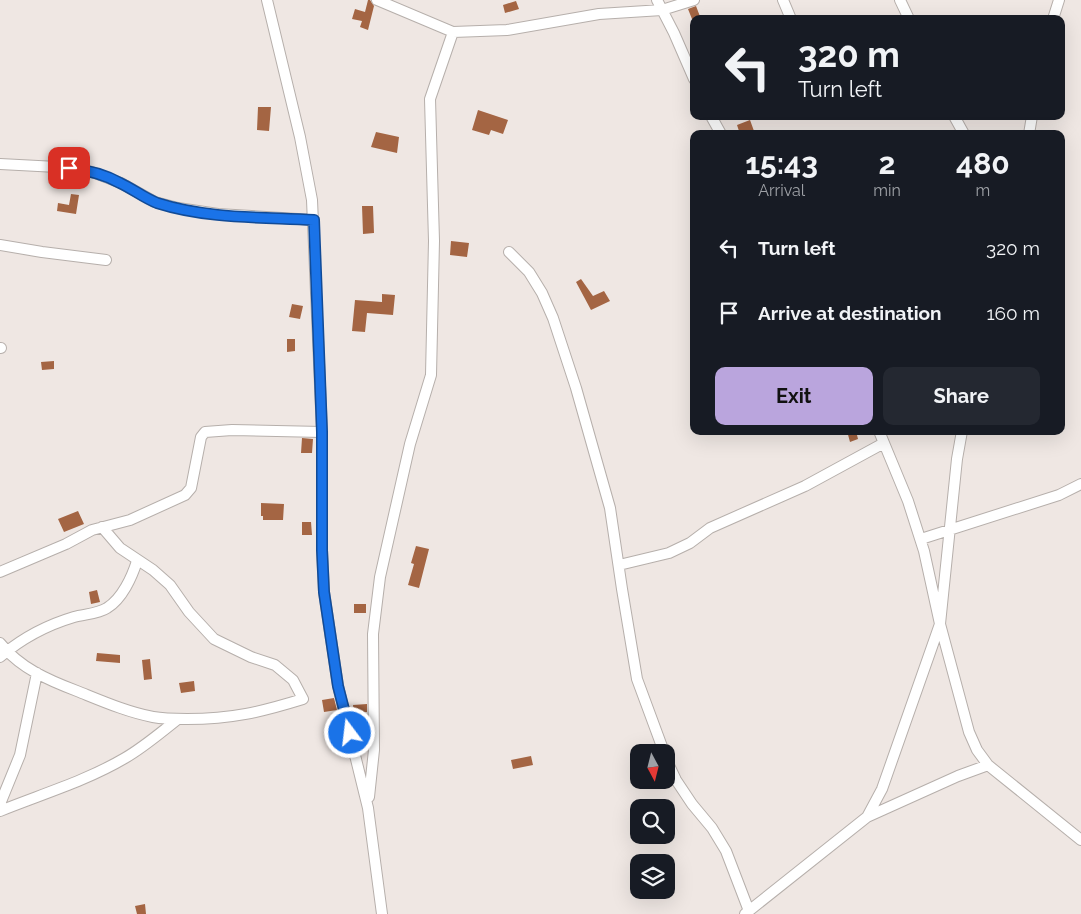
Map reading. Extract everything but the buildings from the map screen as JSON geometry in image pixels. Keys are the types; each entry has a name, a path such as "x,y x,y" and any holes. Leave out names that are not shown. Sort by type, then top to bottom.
{"street":[{"path":"267,0 300,137 312,200 322,432 322,550 326,602 338,686 368,808 382,914"},
{"path":"377,0 453,32 508,30 599,14 662,10 694,0"},
{"path":"657,0 690,70"},
{"path":"783,0 789,15"},
{"path":"900,0 907,15"},
{"path":"1054,15 1059,0"},
{"path":"368,808 374,750 373,634 380,576 410,444 432,376 434,241 430,99 453,32"},
{"path":"0,164 57,167 92,172 121,183 156,202 178,208 218,214 314,220"},
{"path":"0,245 106,260"},
{"path":"509,252 528,272 542,293 553,318 602,477 610,508 637,678 660,744"},
{"path":"0,572 102,527 130,520 185,496 192,488 201,437 205,432 232,430 322,432"},
{"path":"881,435 908,502 920,539 940,624 969,732 977,750 988,766 1081,840"},
{"path":"867,816 882,789 940,624 949,530 961,435"},
{"path":"619,565 669,553 690,543 710,528 804,486 884,443"},
{"path":"920,539 1059,496 1081,484"},
{"path":"102,527 120,548 153,570 170,585 189,612 214,639 251,657 275,665 293,680 304,699 248,715 206,719 154,717 107,703 55,683 20,663 2,650 52,624 108,608 119,597 137,561"},
{"path":"0,804 20,755 37,673"},
{"path":"0,811 82,780 123,760 178,719"},
{"path":"675,778 692,804 712,828 726,851 747,912 867,816 958,776 988,766"}],"route":[{"path":"69,168 107,176 156,202 178,208 218,214 314,220 322,432 324,592 338,686 350,733"}]}
